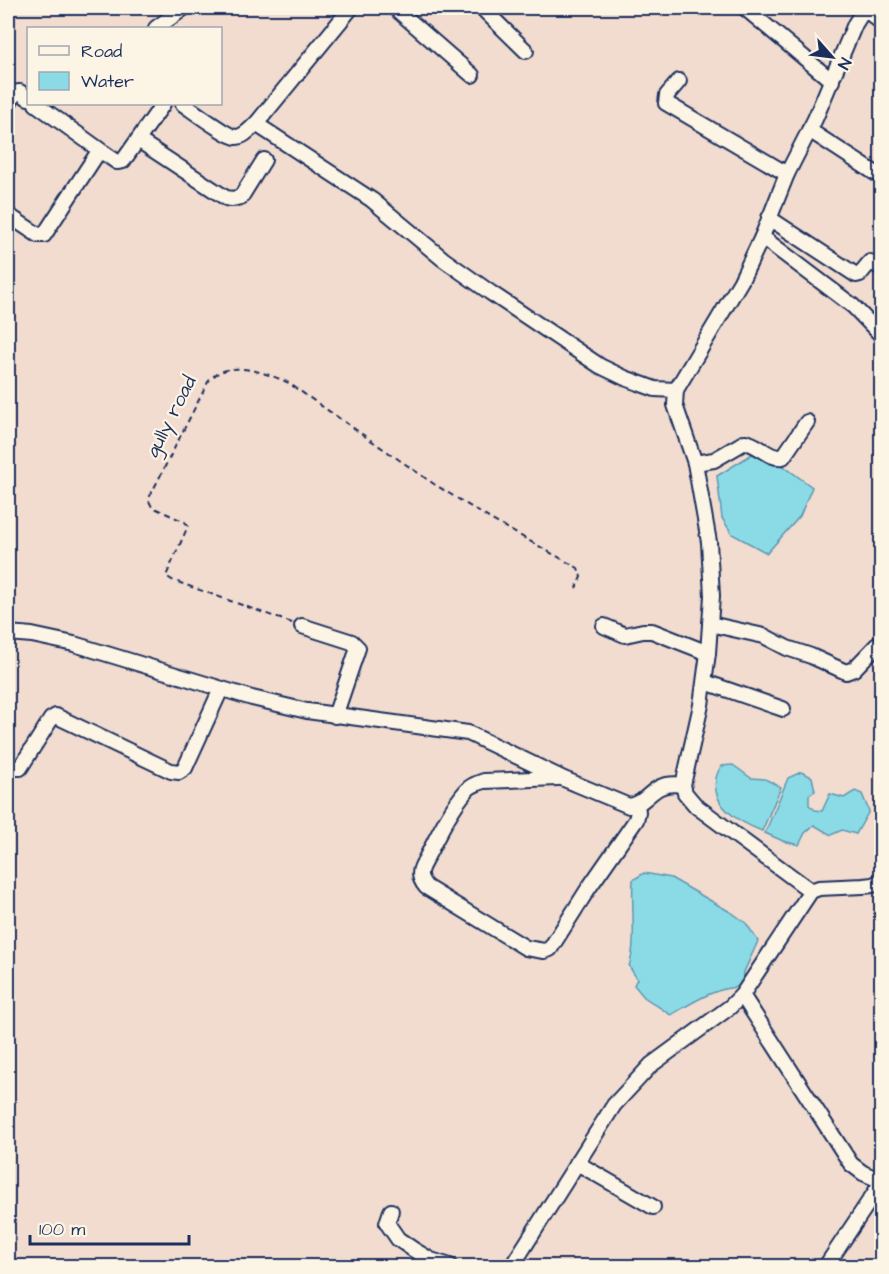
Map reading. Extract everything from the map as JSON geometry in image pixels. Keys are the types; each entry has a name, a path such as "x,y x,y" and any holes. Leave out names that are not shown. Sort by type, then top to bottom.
{"street":[{"path":"157,27 184,8"},
{"path":"185,105 232,136 241,136 256,124 351,8"},
{"path":"395,8 472,75"},
{"path":"482,8 526,51"},
{"path":"746,8 832,81"},
{"path":"811,891 696,806 685,793 683,785 705,682 712,596 710,542 695,464 675,405 676,390 741,281 762,237 787,174 832,81 855,24 865,8 882,23"},
{"path":"679,81 667,95 666,103 787,174"},
{"path":"9,96 20,92 27,97"},
{"path":"37,105 120,162 163,105"},
{"path":"256,124 372,200 443,259 600,366 655,389 676,390"},
{"path":"809,130 875,173 882,174"},
{"path":"138,140 226,198 232,199 241,197 264,160"},
{"path":"8,215 38,235 44,235 94,158 97,154 104,153"},
{"path":"769,218 856,275 860,274 870,262 882,268"},
{"path":"762,237 853,306 882,336"},
{"path":"695,464 714,460 746,442 775,457 783,457 807,422"},
{"path":"710,624 764,636 846,672 854,669 877,645"},
{"path":"302,627 352,642 358,648 335,716"},
{"path":"604,627 625,635 643,631 652,632 708,653"},
{"path":"8,633 32,634 74,644 252,698 335,716 468,733 561,778 629,806 637,805 653,790 665,785 683,785"},
{"path":"705,682 783,709"},
{"path":"8,768 20,768 51,719 56,717 171,771 179,772 184,768 221,688"},
{"path":"561,778 484,782 473,785 449,817 422,866 420,871 422,882 426,887 526,948 544,951 550,949 636,820 637,805"},
{"path":"512,1266 614,1104 651,1065 730,1007 741,995 811,891 819,888 879,887"},
{"path":"741,995 851,1164 863,1173 882,1181 826,1266"},
{"path":"577,1162 653,1207"},
{"path":"391,1211 387,1223 398,1239 431,1260 450,1266"}],"path":[{"name":"gully road","path":"302,627 166,576 188,526 185,522 152,507 149,498 208,381 214,374 221,371 248,369 287,382 434,484 578,568 581,577 576,588"}],"water":[{"path":"757,451 767,454 812,487 800,516 767,553 732,534 722,518 717,476"},
{"path":"733,765 751,778 765,779 781,787 762,831 729,812 718,798 716,777 718,772 721,766"},
{"path":"801,772 812,777 815,791 809,795 809,805 815,810 822,811 830,794 844,798 855,791 862,794 869,811 856,834 842,830 831,835 814,825 805,833 799,845 765,833 788,778"},
{"path":"644,873 671,878 746,923 758,941 744,972 742,987 714,992 671,1015 644,997 634,985 637,979 629,966 633,936 633,880"}]}
